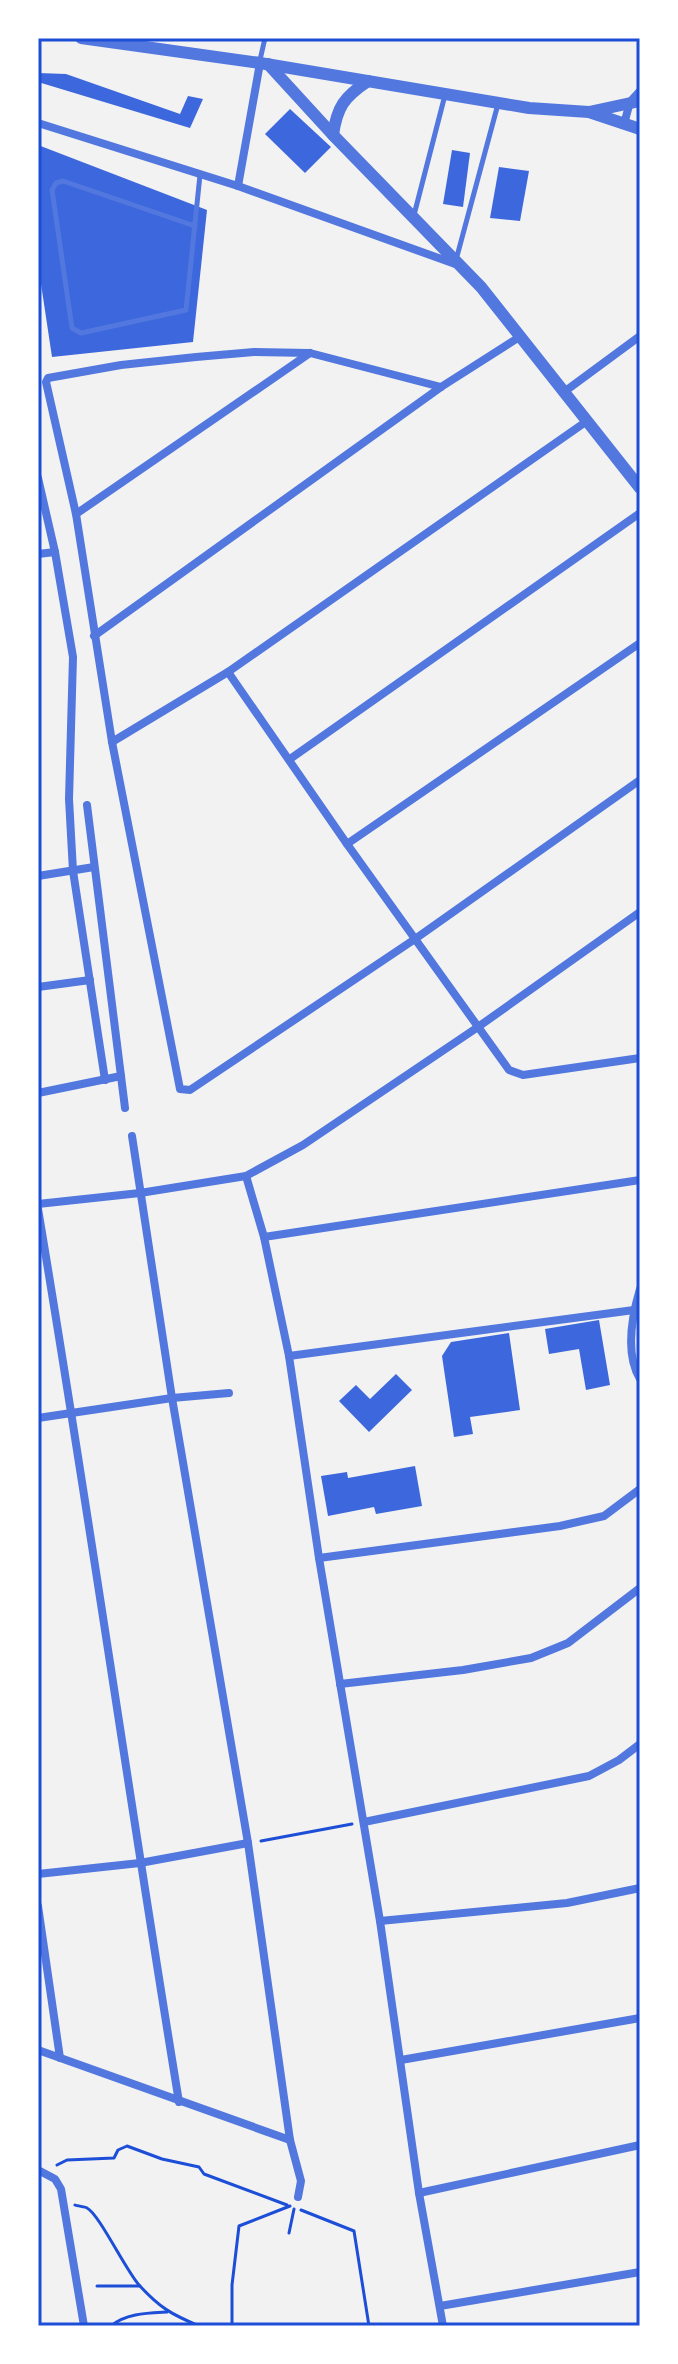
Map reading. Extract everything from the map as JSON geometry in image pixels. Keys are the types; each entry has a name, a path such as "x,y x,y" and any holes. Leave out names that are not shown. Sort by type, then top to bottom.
{"street":[{"path":"81,38 264,63 498,103 589,112 640,129"},
{"path":"264,63 460,264 521,336 640,488"},
{"path":"238,186 264,63"},
{"path":"333,135 336,115 341,106 349,94 368,81"},
{"path":"624,124 640,91"},
{"path":"589,112 635,102"},
{"path":"38,123 238,186 460,264"},
{"path":"94,636 441,387 521,336"},
{"path":"564,392 640,336"},
{"path":"441,387 310,353 254,352 80,371 48,378 46,382 76,514 112,742 178,1087 182,1091 190,1090 415,939 640,780"},
{"path":"76,514 310,353"},
{"path":"112,742 228,672 587,421"},
{"path":"38,478 55,552 73,657 69,799 73,871 105,1080"},
{"path":"290,759 640,513"},
{"path":"38,554 55,552"},
{"path":"347,844 640,643"},
{"path":"228,672 509,1070 517,1075 640,1058"},
{"path":"87,805 125,1108"},
{"path":"38,876 94,867"},
{"path":"179,2102 38,1206 246,1176 303,1145 478,1027 640,912"},
{"path":"38,987 90,980"},
{"path":"38,1093 121,1076"},
{"path":"132,1136 172,1398 248,1843 290,2140 301,2181 298,2197"},
{"path":"246,1176 264,1237 289,1356 319,1558 380,1921 419,2193 443,2326"},
{"path":"264,1237 640,1180"},
{"path":"640,1289 634,1310 632,1354 640,1379"},
{"path":"289,1356 634,1310"},
{"path":"38,1418 172,1398 229,1393"},
{"path":"319,1558 560,1526 604,1516 640,1489"},
{"path":"340,1684 463,1670 531,1658 568,1643 640,1588"},
{"path":"364,1822 589,1776 640,1744"},
{"path":"38,1874 140,1863 248,1843"},
{"path":"380,1921 567,1903 640,1888"},
{"path":"38,1906 60,2058"},
{"path":"401,2060 640,2018"},
{"path":"38,2050 290,2140"},
{"path":"419,2193 640,2145"},
{"path":"41,2171 58,2184 84,2326"},
{"path":"440,2306 640,2272"}],"lane":[{"path":"264,63 265,38"},
{"path":"414,215 445,94"},
{"path":"460,264 498,103"},
{"path":"195,226 63,181 56,183 52,190 74,330 81,333 184,311 187,307 195,226 200,175"}],"path":[{"path":"248,1843 364,1822"},
{"path":"41,2171 67,2160 114,2158 118,2150 127,2146 162,2159 199,2167 204,2174 354,2231 369,2326"},
{"path":"63,2204 87,2207 97,2217 124,2267 140,2286 167,2312 199,2326"},
{"path":"289,2233 292,2207"},
{"path":"232,2326 232,2285 239,2226 292,2207"},
{"path":"97,2286 140,2286"},
{"path":"111,2326 135,2315 167,2312"}],"building":[{"path":"38,73 66,74 180,114 188,96 203,99 190,128 38,82"},
{"path":"290,109 331,147 305,173 265,134"},
{"path":"38,145 207,210 193,342 52,357 38,264"},
{"path":"452,150 470,153 463,207 443,204"},
{"path":"499,167 529,171 520,221 490,218"},
{"path":"599,1320 610,1385 586,1390 579,1349 549,1354 545,1329"},
{"path":"509,1333 520,1410 470,1417 473,1434 454,1437 442,1356 451,1342"},
{"path":"396,1374 412,1390 369,1432 339,1401 356,1385 370,1399"},
{"path":"415,1466 422,1506 376,1514 374,1507 328,1516 321,1476 347,1472 348,1478"}]}
